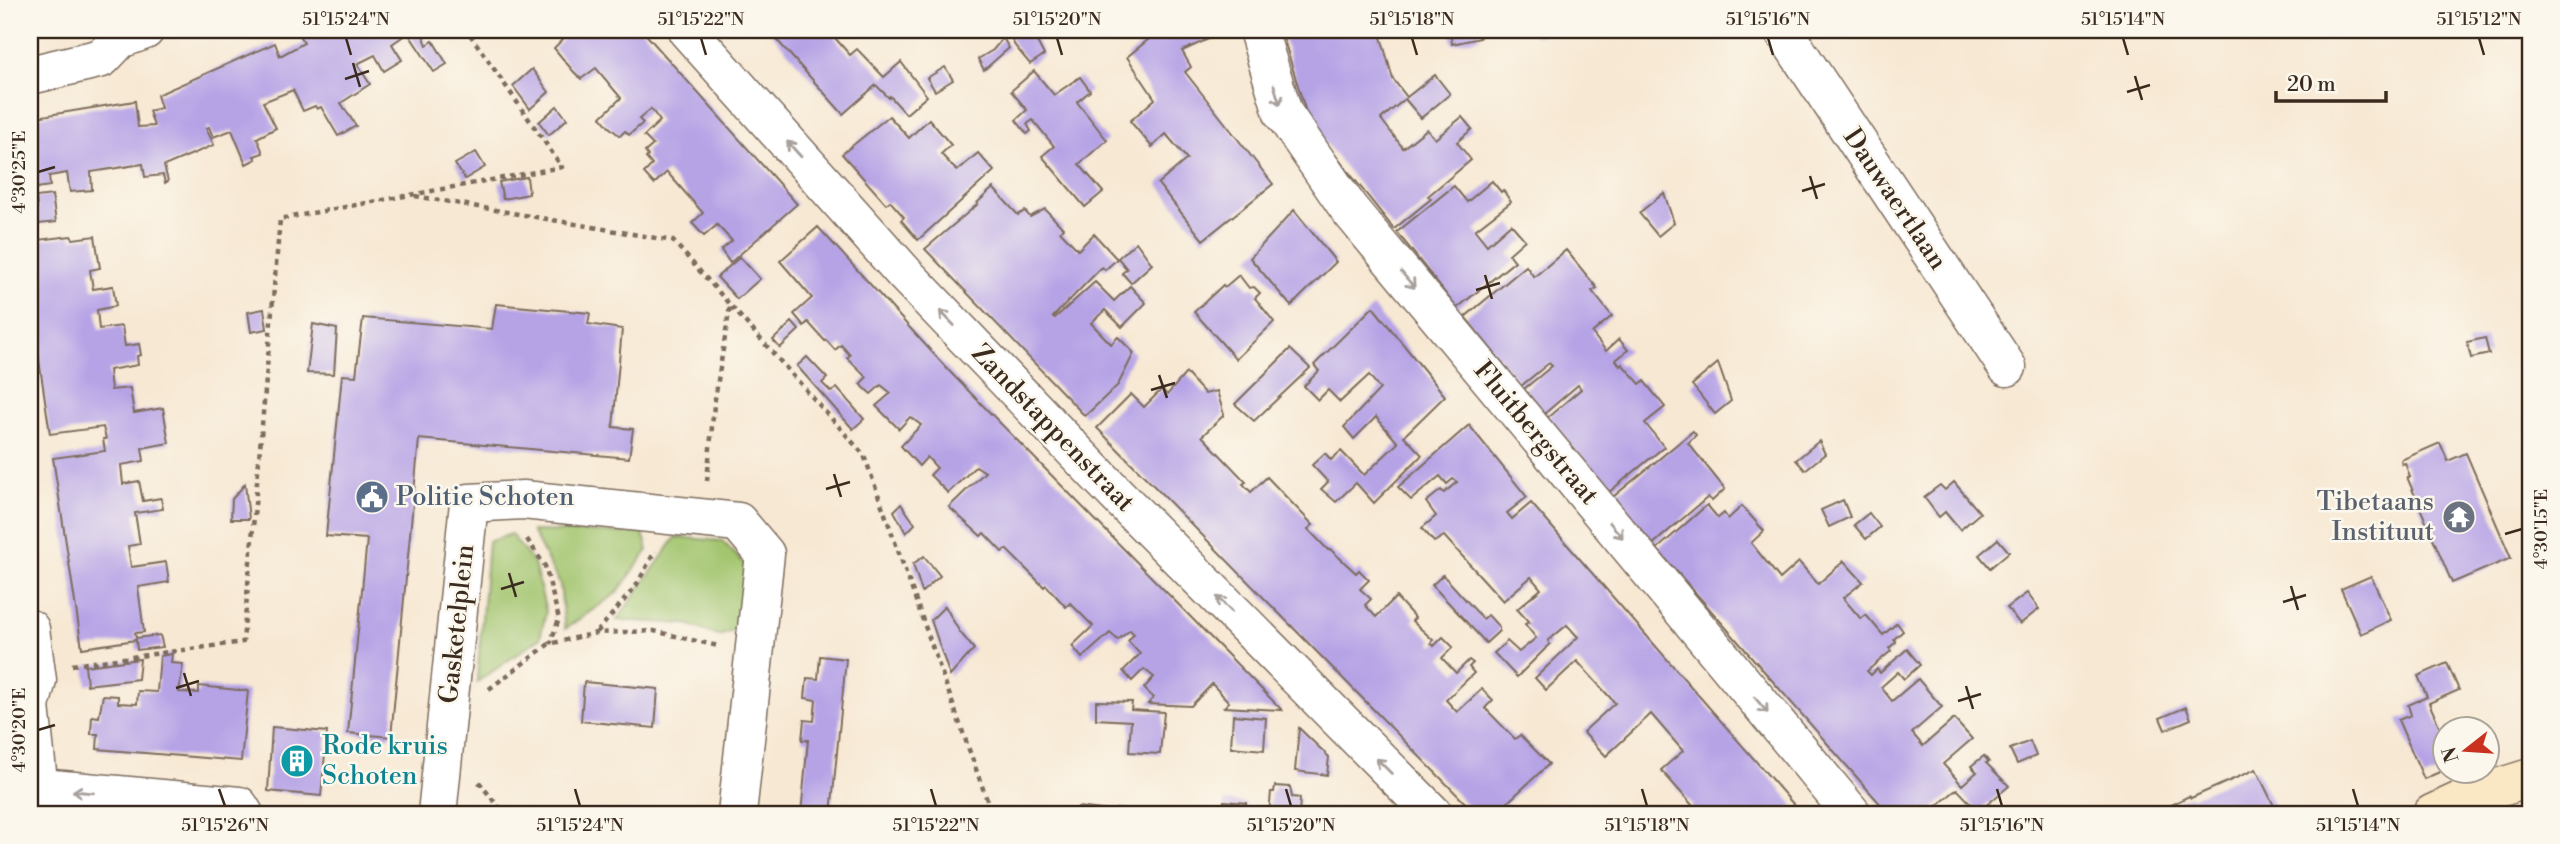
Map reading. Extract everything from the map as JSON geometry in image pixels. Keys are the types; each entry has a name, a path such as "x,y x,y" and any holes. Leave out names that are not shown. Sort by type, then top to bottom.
{"street":[{"path":"30,75 102,58 120,39 145,30"},
{"name":"Fluitbergstraat","path":"1258,30 1283,113 1349,209 1852,814"},
{"name":"Dauwaertlaan","path":"1783,30 2007,367"},
{"name":"Zandstappenstraat","path":"692,31 904,273 1115,493 1433,814"},
{"name":"Gasketelplein","path":"437,814 469,503 523,500 738,522 765,554 737,814"},
{"path":"30,629 37,680 30,706 36,796 239,806 244,814"},
{"path":"2432,814 2469,797 2530,778"}],"path":[{"path":"36,670 243,642 280,219 562,167 467,30"},
{"path":"411,195 673,241 864,455 992,814"},
{"path":"596,633 689,518 714,405 730,305"},
{"path":"523,500 519,527 545,566 559,619 549,645"},
{"path":"488,689 549,645 596,633 654,631 734,649 752,664"},
{"path":"475,778 504,814"}],"green space":[{"path":"532,531 643,533 648,550 617,593 565,629 560,584"},
{"path":"511,534 534,564 546,612 540,638 477,682 488,542"},
{"path":"676,537 722,541 746,565 743,627 719,636 687,624 617,620"}],"building":[{"path":"421,30 427,45 433,41 447,64 434,72 408,33 392,44 402,60 384,71 375,55 357,64 370,84 341,103 356,126 338,136 321,107 317,109 315,106 303,111 293,90 263,102 276,128 257,138 263,153 254,156 256,159 246,164 232,130 213,137 209,127 206,128 214,145 164,166 168,181 165,183 163,175 145,177 143,164 91,172 92,190 70,192 67,173 49,176 50,186 30,189 30,118 135,101 138,127 154,126 149,111 161,108 157,95 275,43 280,56 304,43 296,31"},
{"path":"559,30 642,30 797,204 730,263 721,250 732,241 717,225 704,236 692,223 703,213 667,172 654,184 644,173 652,165 645,152 653,145 644,136 660,121 651,109 639,119 643,123 629,135 625,131 620,136 609,127 601,117 621,98 596,68 581,79 573,71 554,48 565,37"},
{"path":"768,30 844,30 835,38 850,55 857,49 884,77 901,62 927,96 906,114 876,85 843,114"},
{"path":"1007,30 1031,30 1044,55 1030,64 1015,46"},
{"path":"1160,30 1212,30 1215,36 1182,51 1191,67 1185,72 1273,184 1203,240 1158,184 1187,159 1166,134 1152,147 1130,121 1155,99 1127,57"},
{"path":"1281,30 1379,30 1393,79 1407,97 1435,75 1450,94 1421,118 1405,99 1381,119 1403,148 1427,129 1435,139 1462,117 1472,129 1457,142 1471,160 1428,196 1431,199 1394,229 1309,122"},
{"path":"1450,30 1478,30 1480,38 1452,44"},
{"path":"1534,30 1559,30 1559,31 1535,36"},
{"path":"1003,38 1009,48 984,70 978,59 993,50"},
{"path":"945,67 953,80 935,91 927,78"},
{"path":"532,69 549,92 530,109 513,86"},
{"path":"1034,71 1054,95 1080,77 1090,91 1077,102 1107,140 1079,164 1103,192 1085,207 1042,156 1054,146 1033,120 1027,124 1031,131 1027,134 1016,120 1027,110 1011,91"},
{"path":"557,106 567,119 549,135 539,122"},
{"path":"889,116 909,138 929,119 951,145 941,154 957,171 978,153 994,171 918,240 901,220 904,217 890,201 886,204 842,154"},
{"path":"476,152 485,167 465,179 455,164"},
{"path":"527,177 529,194 503,199 499,182"},
{"path":"1492,181 1501,192 1503,190 1511,202 1475,230 1487,245 1511,224 1525,240 1509,254 1515,261 1457,308 1397,232 1454,186 1467,202"},
{"path":"993,188 1018,215 1025,211 1030,217 1045,209 1063,228 1060,231 1078,250 1094,234 1117,259 1105,270 1102,267 1053,317 1095,282 1114,301 1130,286 1146,303 1122,327 1105,310 1091,323 1111,344 1118,337 1134,353 1118,385 1085,416 925,249"},
{"path":"1664,193 1674,223 1658,236 1639,213"},
{"path":"52,195 56,222 30,225 30,209 37,208 36,197"},
{"path":"1294,210 1336,262 1291,306 1250,258"},
{"path":"818,227 951,373 1282,710 1224,707 1229,702 1212,684 1191,706 1148,704 1153,698 1144,688 1154,677 1144,669 1132,681 1123,671 1140,654 1128,641 1134,634 1130,630 1118,640 1110,633 1082,658 1072,646 1093,626 1070,603 1066,607 1006,549 1002,552 984,533 981,536 949,507 985,472 976,466 948,493 930,475 937,468 927,457 919,466 901,446 921,425 910,417 899,429 876,406 891,393 881,385 871,394 860,384 867,377 847,358 850,355 841,345 835,350 808,322 804,326 794,314 812,298 780,261"},
{"path":"71,236 73,239 95,236 100,268 90,270 93,289 113,286 116,306 97,310 99,329 122,326 125,346 139,344 141,355 137,356 138,365 109,370 111,390 130,388 134,413 163,408 169,443 142,448 144,461 121,465 123,484 139,481 143,501 161,498 163,509 135,513 140,544 128,546 131,567 166,562 169,582 138,587 144,632 135,633 136,638 160,635 163,647 137,650 136,640 82,648 53,458 105,451 103,439 106,439 103,427 50,434 30,299 30,241"},
{"path":"1136,242 1152,264 1131,283 1122,273 1127,269 1118,258"},
{"path":"1566,250 1597,288 1592,291 1612,316 1592,333 1606,351 1619,339 1628,350 1616,360 1620,366 1622,364 1640,384 1644,381 1665,407 1645,423 1664,447 1609,492 1547,418 1581,389 1578,385 1544,414 1524,389 1552,366 1549,363 1521,386 1465,317 1526,266 1534,277"},
{"path":"740,257 760,279 737,299 717,277"},
{"path":"1239,275 1249,288 1254,287 1260,293 1255,298 1274,322 1236,359 1194,312 1223,285 1225,287"},
{"name":"Politie Schoten","path":"496,304 590,313 588,324 622,329 613,427 633,429 629,458 419,439 391,737 348,733 367,539 326,536 342,375 356,376 363,318 492,329"},
{"path":"1373,307 1445,396 1404,436 1422,455 1374,503 1356,483 1336,502 1321,489 1328,482 1312,465 1325,453 1331,460 1341,451 1364,475 1398,443 1376,417 1354,439 1344,427 1380,389 1369,375 1340,402 1328,390 1318,400 1304,386 1319,371 1314,365"},
{"path":"264,309 267,329 251,332 248,312"},
{"path":"792,322 799,330 780,348 773,340"},
{"path":"313,324 337,329 334,374 307,373"},
{"path":"2485,338 2489,354 2471,358 2467,342"},
{"path":"1290,349 1310,368 1254,421 1235,404"},
{"path":"807,357 827,378 822,383 831,392 837,388 864,419 853,429 797,366"},
{"path":"1718,363 1731,401 1715,414 1692,385"},
{"path":"1186,373 1205,394 1217,391 1224,415 1202,436 1246,482 1243,484 1251,492 1267,477 1313,525 1308,529 1328,550 1356,573 1359,570 1369,580 1360,589 1371,599 1365,605 1376,617 1396,597 1415,618 1412,621 1433,640 1431,643 1434,646 1443,637 1453,647 1442,658 1456,673 1469,660 1473,663 1469,667 1474,673 1446,700 1457,712 1482,689 1493,700 1485,708 1515,739 1520,735 1549,764 1495,814 1476,814 1097,428 1131,394 1144,407 1162,389 1167,395"},
{"path":"1469,425 1527,497 1507,513 1512,519 1531,503 1794,805 1783,814 1684,814 1693,806 1661,770 1683,751 1651,714 1606,756 1583,732 1615,703 1577,661 1546,690 1535,678 1578,637 1567,625 1548,641 1550,644 1517,677 1494,653 1507,641 1519,652 1536,638 1525,624 1529,622 1517,609 1541,589 1531,577 1503,601 1444,536 1434,542 1422,528 1436,516 1426,502 1441,490 1444,493 1457,482 1453,479 1447,484 1440,476 1411,500 1398,487"},
{"path":"1693,431 1696,435 1688,443 1725,489 1712,501 1708,497 1653,544 1613,497"},
{"path":"1819,441 1825,454 1805,470 1796,460"},
{"name":"Tibetaans Instituut","path":"2440,443 2448,461 2466,453 2511,558 2452,583 2407,477 2410,477 2405,463 2402,464 2401,460"},
{"path":"1954,482 1980,513 1960,530 1945,512 1939,517 1924,497 1940,485 1945,490"},
{"path":"245,484 249,519 231,519 232,499"},
{"path":"1843,500 1850,517 1829,527 1821,510"},
{"path":"901,504 915,524 906,533 894,511"},
{"path":"1707,505 1718,518 1724,513 1728,519 1742,506 1764,531 1751,543 1780,579 1799,562 1818,584 1844,561 1863,582 1843,598 1861,619 1866,615 1883,635 1897,623 1903,631 1894,639 1896,642 1889,648 1891,651 1867,671 1871,675 1877,669 1880,673 1907,649 1920,665 1904,679 1898,672 1881,687 1892,701 1918,679 1942,707 1912,733 1923,746 1954,719 1972,739 1943,764 1962,785 1977,772 1971,766 1984,756 1989,762 1986,763 2009,786 1983,808 1988,814 1977,814 1979,812 1957,789 1927,814 1889,814 1657,549"},
{"path":"1869,513 1880,527 1866,539 1854,525"},
{"path":"1998,539 2009,552 1990,568 1979,555"},
{"path":"924,556 940,576 922,592 913,564"},
{"path":"1443,575 1483,619 1488,615 1499,627 1499,631 1486,643 1432,585"},
{"path":"2371,576 2391,620 2361,634 2341,589"},
{"path":"2027,593 2039,609 2020,624 2007,608"},
{"path":"945,606 959,631 974,649 950,676 931,620"},
{"path":"172,654 171,663 183,664 179,692 199,693 199,686 248,691 241,761 97,749 98,734 91,734 92,716 99,717 103,695 118,696 118,703 137,704 138,691 157,692 160,656"},
{"path":"820,656 846,659 831,814 801,814 808,740 802,740 804,720 814,721 816,700 805,698 807,678 818,679"},
{"path":"140,659 138,679 87,685 85,666"},
{"path":"2447,663 2459,690 2429,703 2434,714 2430,714 2430,776 2424,779 2398,720 2411,715 2408,705 2427,697 2418,676"},
{"path":"584,682 658,689 655,728 581,721"},
{"path":"1096,701 1132,702 1131,710 1164,712 1160,754 1129,752 1131,721 1096,719"},
{"path":"2186,707 2191,719 2165,730 2160,718"},
{"path":"1233,715 1266,718 1264,750 1231,747"},
{"name":"Rode kruis Schoten","path":"272,727 327,732 321,796 268,791"},
{"path":"1299,728 1329,757 1327,775 1295,771"},
{"path":"2030,741 2036,756 2017,764 2010,749"},
{"path":"2256,769 2278,814 2153,814 2189,796 2191,798"},
{"path":"1275,786 1290,787 1292,797 1300,798 1299,814 1269,814 1271,792 1274,792"},
{"path":"1224,801 1246,803 1246,814 1223,814"},
{"path":"1078,807 1116,812 1116,809 1126,810 1126,814 1077,814"}],"place":[{"name":"Politie Schoten","path":"372,497"},
{"name":"Tibetaans Instituut","path":"2459,517"},
{"name":"Rode kruis Schoten","path":"297,761"}]}
